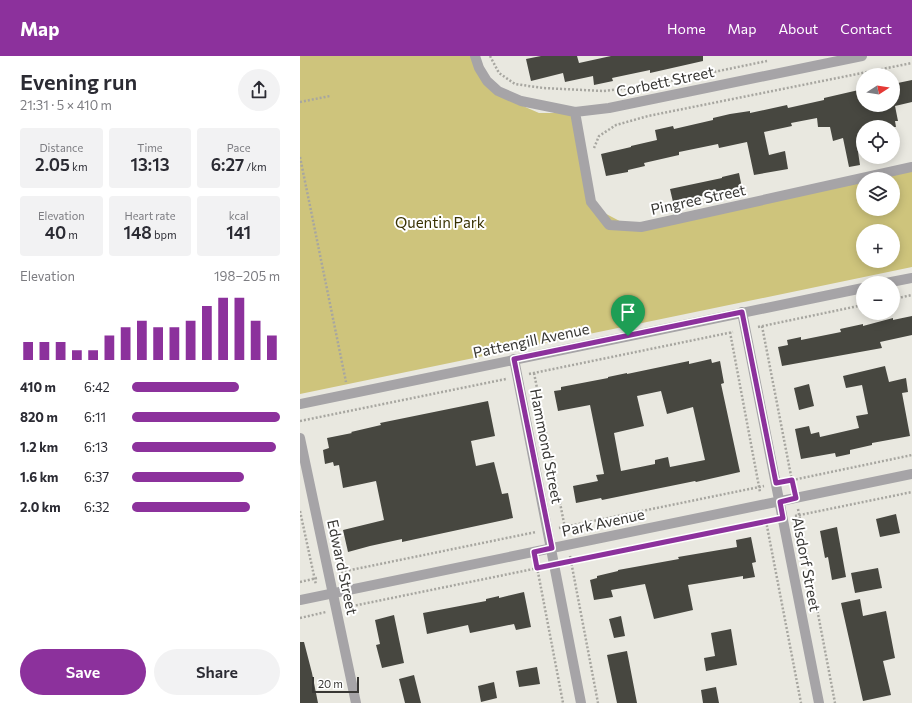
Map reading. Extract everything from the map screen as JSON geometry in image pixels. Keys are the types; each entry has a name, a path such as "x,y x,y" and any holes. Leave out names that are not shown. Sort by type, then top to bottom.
{"street":[{"name":"Corbett Street","path":"475,56 479,68 487,81 498,91 521,100 575,112 609,108 862,56"},
{"name":"Pingree Street","path":"575,112 591,202 609,225 641,227 912,167"},
{"path":"900,280 912,278"},
{"name":"Pattengill Avenue","path":"300,404 856,289"},
{"name":"Alsdorf Street","path":"742,312 819,703"},
{"name":"Hammond Street","path":"514,359 581,703"},
{"name":"Edward Street","path":"300,438 356,703"},
{"name":"Park Avenue","path":"300,600 912,474"}],"path":[{"path":"490,56 499,73 515,84 543,88 603,91 641,87 769,61"},
{"path":"592,152 600,136 616,125 648,116 912,63"},
{"path":"300,102 330,96"},
{"path":"300,157 348,394"},
{"path":"900,298 912,295"},
{"path":"300,421 856,306"},
{"path":"762,326 836,703"},
{"path":"300,582 912,455"},
{"path":"300,618 555,564 912,492"},
{"path":"531,534 563,703"}],"green space":[{"name":"Quentin Park","path":"300,56 479,56 495,94 539,113 576,113 595,208 629,226 856,178 856,216 900,216 900,172 884,172 912,166 912,267 869,276 856,276 856,279 300,394"}],"building":[{"path":"541,56 577,56 579,63 611,56 703,56 703,61 650,73 650,70 612,78 613,81 594,85 593,76 565,82 563,73 531,81 526,59"},
{"path":"912,80 912,102 900,105 900,83"},
{"path":"856,91 856,112 896,112 898,120 856,120 856,164 860,165 849,167 843,138 833,141 830,127 818,127 817,118 791,123 792,126 764,132 769,155 785,151 788,169 754,175 747,142 719,148 718,144 679,152 679,155 644,163 645,166 628,170 628,172 606,176 601,154 657,140 655,130 673,126 674,129 713,120 713,118 730,114 750,111 750,113 787,105 788,108 824,100 824,98"},
{"path":"739,173 742,188 673,202 670,189"},
{"path":"912,316 912,335 880,342 882,348 782,366 778,347 788,345 787,340 801,337 801,340 841,332 840,329 863,324 863,326 886,320 900,320 900,319"},
{"path":"711,359 712,363 720,361 724,383 721,384 740,472 602,500 601,498 576,503 573,486 598,481 596,475 604,474 590,405 558,411 554,391 561,390 561,387 627,373 689,361 689,364","holes":["661,391 667,414 693,407 705,460 670,467 668,457 655,460 655,464 621,471 614,433 644,426 637,396"]},
{"path":"885,366 889,382 906,378 908,392 902,393 910,436 872,443 872,445 850,450 850,454 836,457 835,453 801,459 795,429 809,426 811,434 819,432 820,437 859,428 856,416 868,414 862,385 846,388 843,376"},
{"path":"809,384 814,406 799,410 794,388"},
{"path":"488,401 495,436 471,441 476,466 494,462 502,494 508,493 513,518 402,542 402,539 348,552 343,530 384,520 376,481 343,488 339,465 334,466 333,462 325,464 323,450 329,448 327,438 381,425 380,423"},
{"path":"896,514 900,533 880,537 876,519"},
{"path":"837,527 846,577 832,580 828,557 825,558 820,531"},
{"path":"751,537 756,562 752,563 755,577 743,579 743,576 688,585 693,610 654,619 645,584 611,590 613,597 594,600 590,580 597,578 597,576 618,570 679,559 678,557 737,547 736,540"},
{"path":"878,568 882,588 855,593 851,573"},
{"path":"524,592 531,627 516,630 514,624 470,633 468,625 427,634 423,613"},
{"path":"860,599 863,616 886,611 895,658 883,661 891,695 863,701 841,603"},
{"path":"394,615 404,663 382,668 376,645 380,644 375,620"},
{"path":"621,616 625,636 614,638 609,619"},
{"path":"731,629 737,665 706,671 704,658 715,656 711,633"},
{"path":"300,642 304,642 318,703 300,703"},
{"path":"627,651 637,703 617,703 607,655"},
{"path":"537,667 540,684 519,687 516,671"},
{"path":"414,675 421,703 405,703 399,679"},
{"path":"494,682 497,698 481,702 478,686"},
{"path":"716,687 719,703 703,703 701,690"}],"route":[{"path":"742,312 776,483 792,480 796,498 780,502 783,518 537,568 534,552 552,548 514,359 628,336 742,312"}]}
